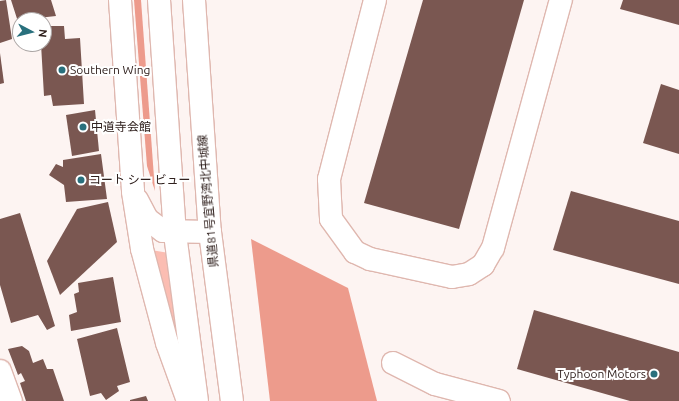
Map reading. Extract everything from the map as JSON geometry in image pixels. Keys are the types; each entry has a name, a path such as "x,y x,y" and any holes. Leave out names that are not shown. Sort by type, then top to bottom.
{"main road":[{"path":"120,0 133,192 142,249 167,344 188,401"},
{"path":"159,0 174,234 197,401"},
{"name":"県道81号宜野湾北中城線","path":"194,0 210,232 232,401"},
{"path":"375,0 329,179 331,219 355,252 370,259 452,277 469,274 483,265 493,248 561,0"},
{"path":"133,192 147,219 174,234 210,232"},
{"path":"393,362 435,384 499,401"},
{"path":"0,372 11,401"}],"shaded area":[{"path":"134,0 141,0 155,191 147,166"},
{"path":"251,239 348,288 377,401 270,401"},
{"path":"151,250 169,253 178,340 174,339"}],"building":[{"path":"6,0 12,39 0,43 0,1"},
{"path":"11,0 51,0 56,16 52,16 52,12 15,12"},
{"path":"423,0 524,0 459,229 364,203"},
{"path":"623,0 679,0 679,25 620,9"},
{"name":"Southern Wing","path":"52,26 64,26 65,39 80,38 84,104 53,106 51,95 44,96 41,52 52,52"},
{"path":"0,53 4,83 0,84"},
{"path":"661,84 679,90 679,154 643,143"},
{"path":"95,110 99,151 72,156 66,115"},
{"name":"コート シー ビュー","path":"101,154 107,199 66,202 64,185 49,175 56,164 63,167 63,160"},
{"path":"571,191 679,221 679,284 553,250"},
{"path":"108,202 117,242 60,295 47,261 77,209"},
{"path":"20,213 55,326 47,330 38,315 11,323 0,285 0,219"},
{"path":"113,277 121,322 71,331 69,315 77,312 74,294 79,292 78,283"},
{"path":"534,310 679,352 679,401 630,401 517,369"},
{"path":"117,328 130,382 117,386 119,391 106,400 101,393 90,396 77,339"},
{"path":"22,346 29,351 33,363 43,359 47,369 53,369 64,401 26,401 20,383 25,381 21,373 18,375 8,349"},
{"path":"146,396 148,401 130,401 130,400"}],"place":[{"name":"Southern Wing","path":"62,70"},
{"name":"中道寺会館","path":"83,127"},
{"name":"コート シー ビュー","path":"81,180"},
{"name":"Typhoon Motors","path":"654,374"}]}
